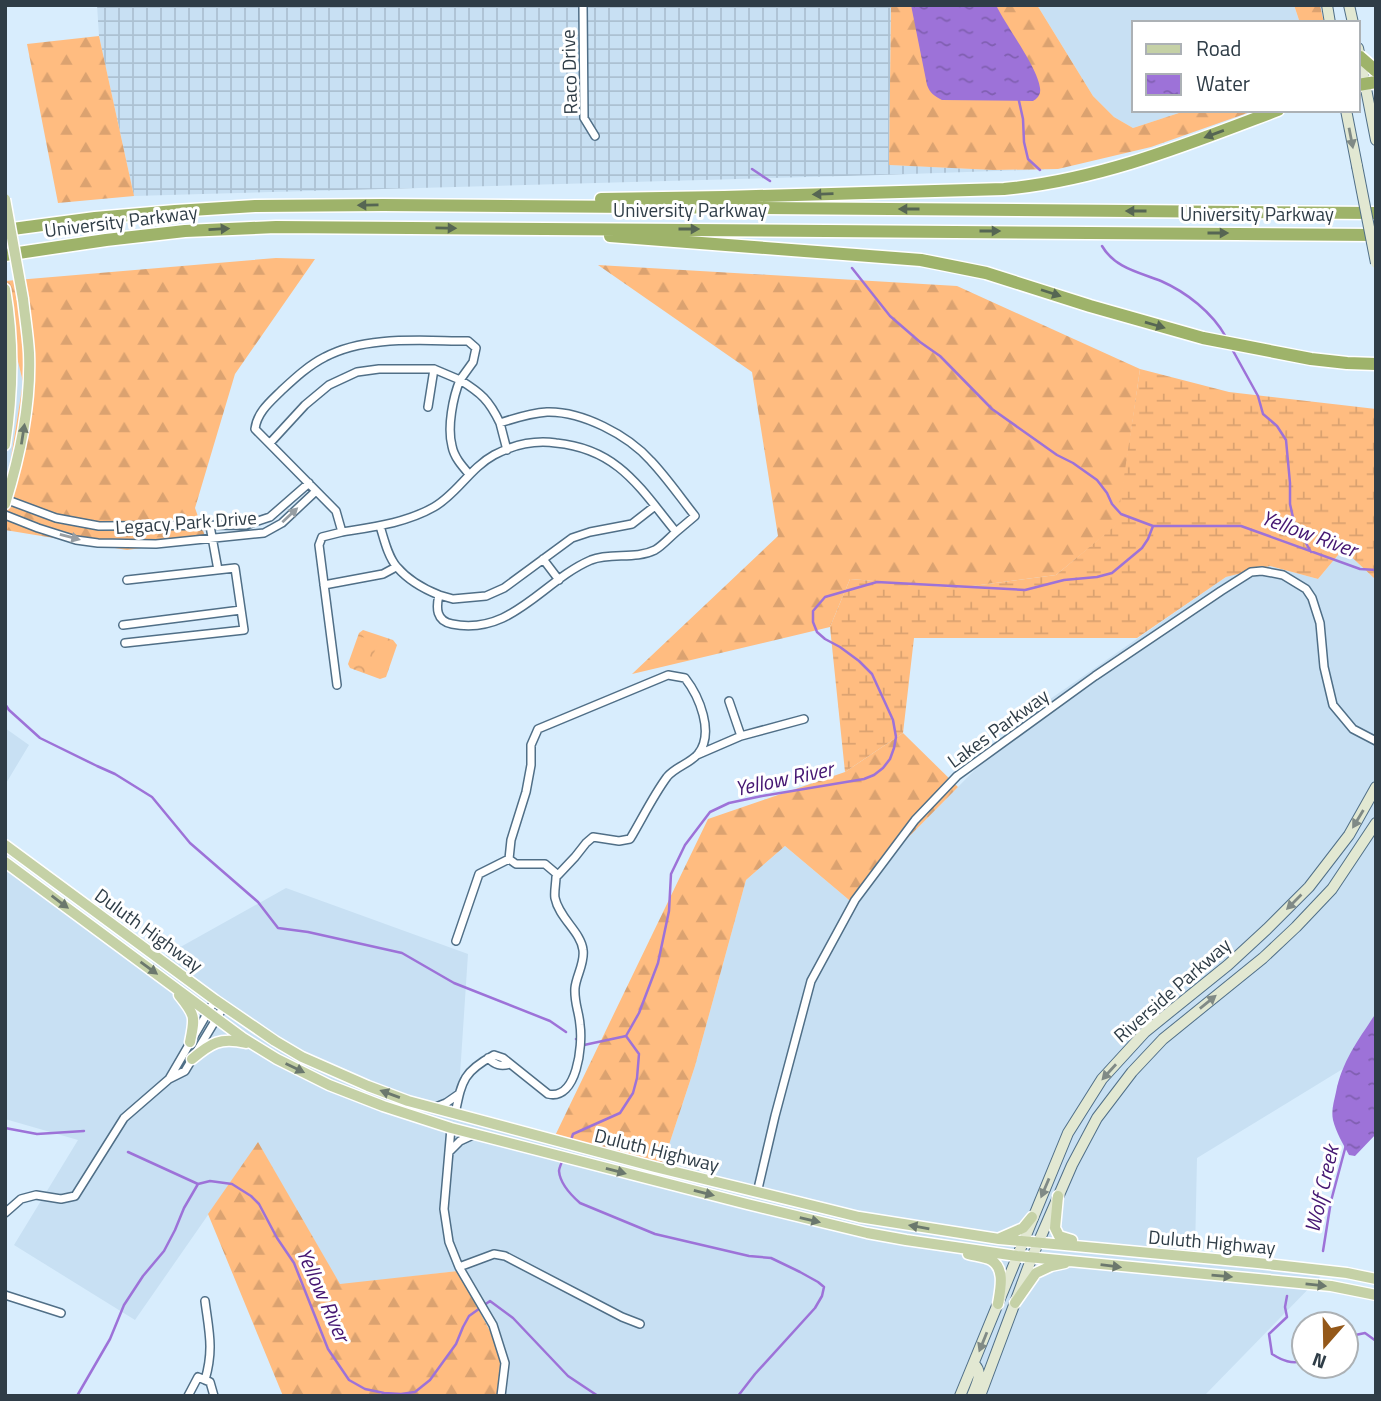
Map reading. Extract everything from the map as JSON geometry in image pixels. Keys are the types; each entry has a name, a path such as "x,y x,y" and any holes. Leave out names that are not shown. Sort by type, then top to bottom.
{"highway":[{"path":"1360,54 1376,71"},
{"path":"485,206 524,200 724,197 1029,187 1070,180 1130,164 1273,112"},
{"name":"University Parkway","path":"5,230 134,214 255,206 1376,213"},
{"name":"University Parkway","path":"5,255 185,231 359,227 1376,235"},
{"path":"548,229 599,236 921,260 986,273 1191,335 1311,359 1372,366"}],"main road":[{"path":"1360,57 1376,139"},
{"path":"1346,112 1376,263"},
{"path":"5,199 23,299 29,353 27,405 19,460 6,501"},
{"path":"5,289 12,369 5,445"},
{"name":"Riverside Parkway","path":"960,1396 1068,1133 1102,1079 1145,1032 1228,965 1309,887 1349,835 1376,787"},
{"name":"Riverside Parkway","path":"980,1396 1032,1257 1072,1165 1097,1118 1132,1072 1163,1039 1263,958 1332,889 1376,823"},
{"name":"Duluth Highway","path":"5,845 275,1041 302,1057 368,1086 433,1108 859,1217 999,1239 1347,1273 1376,1279"},
{"name":"Duluth Highway","path":"5,862 277,1059 329,1085 451,1128 843,1227 925,1243 1017,1256 1331,1286 1376,1296"},
{"path":"169,982 192,1011 194,1023 190,1042"},
{"path":"192,1059 208,1045 222,1041 256,1046"},
{"path":"383,1106 437,1119 456,1114"},
{"path":"451,1128 468,1125 522,1138 528,1134"},
{"path":"1058,1196 1055,1228 1059,1236 1065,1239 1137,1246 1140,1252"},
{"path":"999,1239 1023,1228 1032,1217"},
{"path":"925,1243 991,1260 998,1266 1001,1277 998,1304"},
{"path":"1015,1303 1036,1273 1051,1266 1075,1261"},
{"path":"972,1396 979,1374 978,1367 974,1364"}],"street":[{"name":"Raco Drive","path":"583,5 584,118 595,136"},
{"path":"342,532 336,511 255,429 256,421 264,408 301,373 324,357 348,347 383,342 468,341 476,348 473,362 455,392 451,444 455,456 469,474"},
{"path":"270,443 305,405 329,385 357,372 379,369 434,369 460,380 491,404 500,423 507,450"},
{"path":"428,407 434,369"},
{"path":"439,595 436,607 439,617 448,624 486,624 504,618 527,604 571,571 591,560 606,555 635,555 655,550 695,516 638,447 594,422 547,412 500,423"},
{"path":"337,685 319,545 322,537 380,526 413,517 437,506 474,468 495,454 521,445 545,442 570,444 591,450 612,461 634,481 676,532"},
{"name":"Legacy Park Drive","path":"6,501 56,518 99,526 246,525 270,517 309,484"},
{"name":"Legacy Park Drive","path":"5,515 76,540 156,544 264,533 282,523 316,491"},
{"path":"380,526 396,567 422,588 453,599 486,596 504,588 572,538 632,524 655,506"},
{"path":"210,526 218,570"},
{"path":"544,559 559,580"},
{"path":"324,585 383,574 396,567"},
{"path":"125,643 244,630 235,568 127,580"},
{"name":"Lakes Parkway","path":"757,1193 811,981 855,900 915,820 957,776 1095,676 1221,591 1251,572 1262,571 1283,575 1306,589 1312,598 1320,623 1324,667 1333,705 1353,729 1376,741"},
{"path":"123,625 241,610"},
{"path":"509,859 511,840 526,792 531,765 531,745 538,729 667,675 685,678 693,688 706,725 697,755"},
{"path":"729,701 741,736"},
{"path":"456,1114 464,1081 471,1069 488,1058 493,1064 510,1064 548,1094 555,1096 563,1093 570,1083 580,1052 580,1025 575,1003 583,950 555,898 557,876 586,843 593,837 619,841 630,839 668,775 697,755 741,736 804,719"},
{"path":"509,859 516,864 545,864 557,876"},
{"path":"456,941 479,874 509,859"},
{"path":"5,1213 22,1199 36,1195 61,1199 75,1196 124,1118 169,1079 185,1070 220,1003"},
{"path":"169,1079 190,1042 213,1015"},
{"path":"433,1108 459,1094"},
{"path":"451,1128 444,1209 449,1242 459,1267 493,1325 505,1363 501,1396"},
{"path":"449,1152 460,1141 475,1134"},
{"path":"459,1267 494,1254 505,1256 640,1325"},
{"path":"5,1295 61,1313"},
{"path":"205,1301 211,1341 210,1362 205,1380"},
{"path":"188,1396 198,1377 209,1382 214,1396"}],"shaded area":[{"path":"97,5 891,5 889,165 993,170 1058,169 134,196 99,36"},
{"path":"1037,5 1294,5 1299,21 1132,21 1132,112 1182,112 1133,128 1114,117 1093,96"},
{"path":"5,309 23,382 5,495"},
{"path":"1343,549 1376,580 1376,1032 1359,1059 1197,1158 1195,1252 1321,1276 1204,1396 496,1396 507,1363 458,1271 340,1285 258,1143 135,1320 14,1245 78,1140 5,1119 5,861 150,964 286,888 468,954 457,1120 552,1142 660,1172 695,1066 746,880 785,846 855,905 873,873 1033,711 1226,577 1270,566 1318,579"},
{"path":"5,728 29,745 5,785"}],"green space":[{"path":"891,5 1037,5 1093,96 1114,117 1133,128 1182,112 1250,112 1151,147 1058,169 993,170 889,165"},
{"path":"1294,5 1320,5 1324,21 1299,21"},
{"path":"99,36 134,196 58,203 27,44"},
{"path":"276,258 315,259 235,374 195,508 206,539 127,550 5,530 5,495 23,382 5,309 5,281"},
{"path":"598,265 957,286 1140,369 1118,524 1056,575 957,588 850,579 830,627 632,674 778,536 752,372"},
{"path":"1140,369 1229,392 1376,409 1376,580 1343,549 1318,579 1270,566 1226,577 1137,638 914,638 903,733 845,772 830,627 850,579 957,588 1056,575 1117,524"},
{"path":"363,630 393,640 397,645 386,677 380,679 350,668 348,664 359,633"},
{"path":"362,637 375,641 366,667 353,662"},
{"path":"378,642 390,646 381,672 369,667"},
{"path":"903,733 958,787 873,873 855,905 785,846 746,880 695,1066 660,1172 552,1142 708,819 845,772"},
{"path":"258,1142 340,1284 458,1271 507,1363 496,1396 283,1396 208,1214"}],"water":[{"path":"911,5 996,5 1034,70 1040,88 1038,97 1033,101 942,100 935,96 927,85"},
{"path":"1376,1013 1376,1134 1355,1156 1349,1155 1334,1124 1333,1106 1347,1060"}],"waterway":[{"path":"1019,101 1028,159 1040,170"},
{"path":"752,169 770,181"},
{"path":"1102,246 1120,264 1161,281 1189,297 1206,311 1226,337"},
{"path":"852,268 890,316 940,356 992,409 1097,480 1121,514 1153,526 1241,526 1360,569 1376,570"},
{"path":"1232,349 1258,396 1263,414 1277,426 1286,440 1290,504 1294,522 1311,552"},
{"name":"Yellow River","path":"626,1036 639,1013 658,963 669,911 671,874 685,845 710,812 729,803 864,779 874,775 890,759 896,737 893,720 872,674 859,661 817,632 813,611 825,597 877,582 1025,590 1064,580 1097,577 1112,573 1142,548 1153,526"},
{"path":"5,704 40,738 115,774 152,797 190,843 258,902 278,928 402,953 454,983 550,1021 566,1032"},
{"path":"576,1039 584,1045 626,1036"},
{"name":"Yellow River","path":"571,1140 573,1134 620,1113 633,1093 639,1054 626,1036"},
{"path":"5,1128 37,1134 84,1131"},
{"name":"Wolf Creek","path":"1323,1251 1331,1201 1346,1145"},
{"path":"128,1152 198,1184"},
{"name":"Yellow River","path":"563,1159 559,1171 562,1180 580,1203 655,1234 749,1256 771,1258 824,1287 815,1308 738,1396"},
{"name":"Yellow River","path":"77,1396 110,1339 124,1305 164,1251 198,1184 210,1181 232,1184 259,1204 294,1263 328,1349 349,1380 365,1389 384,1393 415,1392 430,1380 456,1344 469,1316 490,1301 513,1318 568,1376 598,1396"},
{"name":"Wolf Creek","path":"1287,1296 1287,1317 1269,1334 1272,1354 1290,1361"},
{"name":"Wolf Creek","path":"1360,1334 1365,1333 1376,1341"}]}
